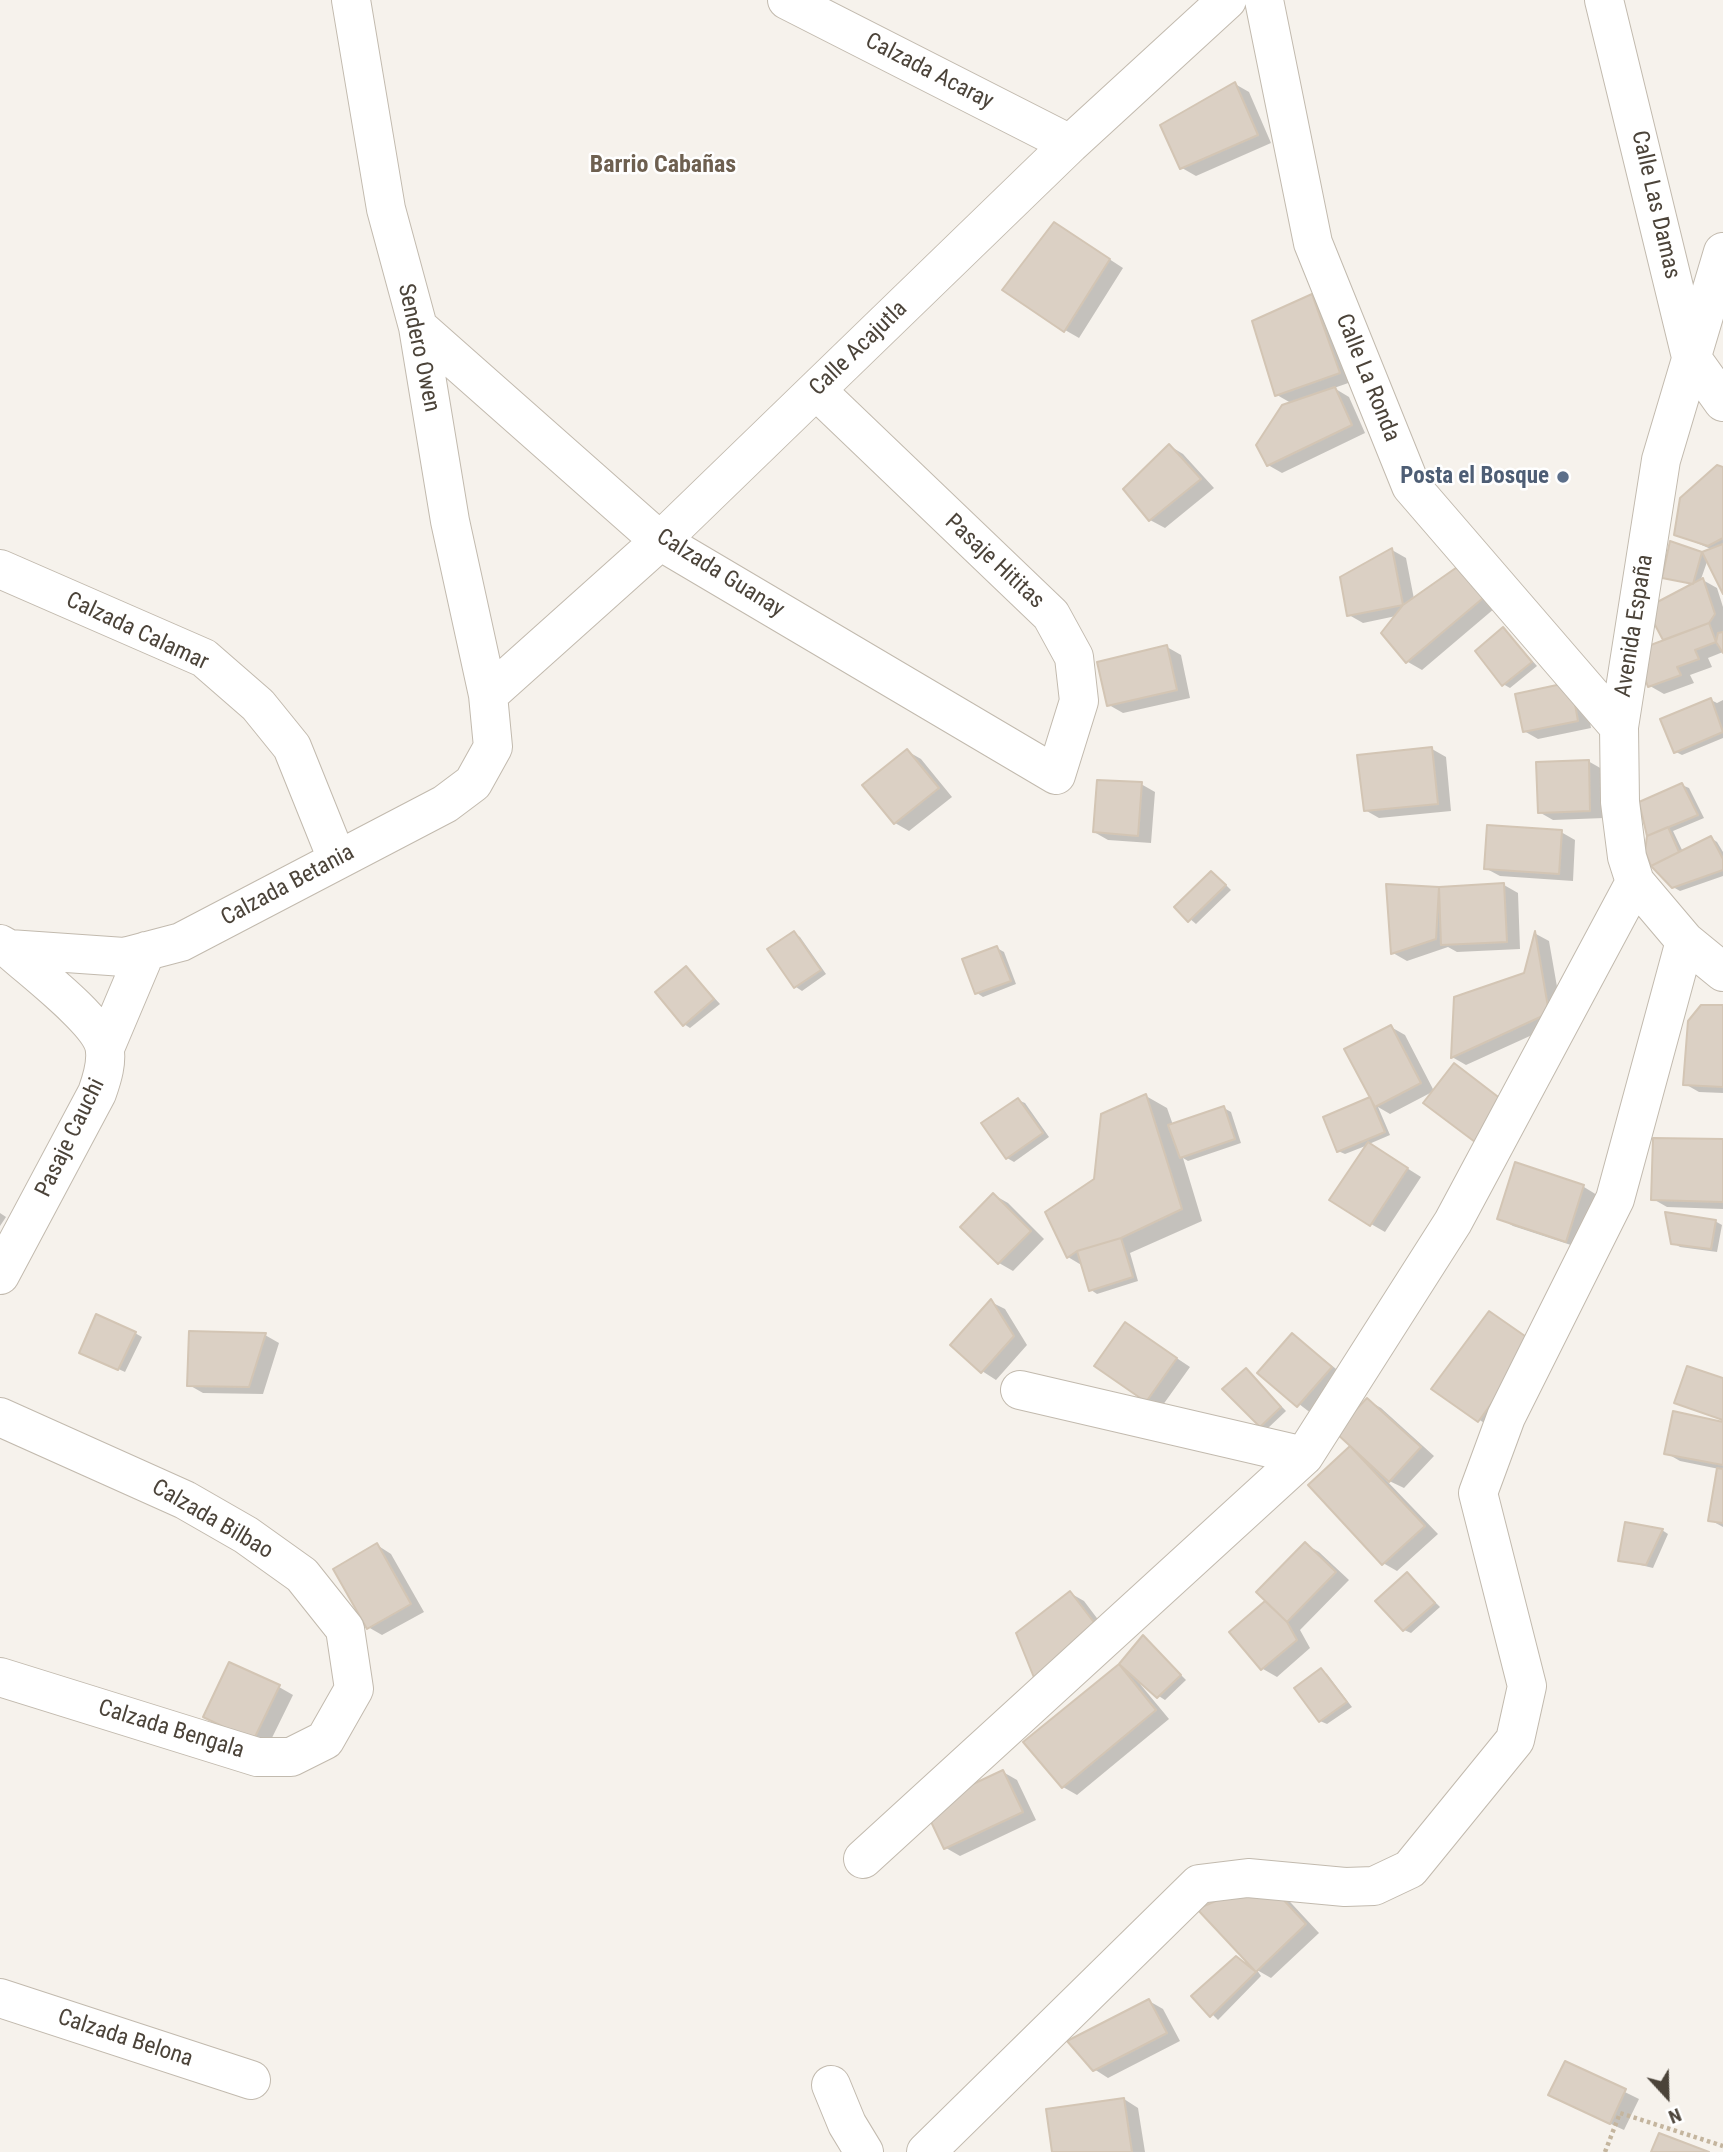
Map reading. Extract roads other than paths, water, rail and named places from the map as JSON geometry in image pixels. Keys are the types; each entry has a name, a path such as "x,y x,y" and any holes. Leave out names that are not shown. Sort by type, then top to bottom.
{"street":[{"name":"Sendero Owen","path":"351,0 386,209 418,327 450,521 488,695"},
{"name":"Calzada Acaray","path":"787,0 1070,144"},
{"name":"Calle Acajutla","path":"488,695 660,541 1070,144 1227,0"},
{"name":"Calle La Ronda","path":"1264,0 1313,243 1411,486 1619,727"},
{"name":"Calle Las Damas","path":"1604,0 1691,356 1723,402"},
{"name":"Avenida España","path":"1723,252 1661,460 1619,727 1620,802 1628,858 1635,882 1685,941 1723,972"},
{"name":"Calzada Guanay","path":"418,327 660,541 1056,775"},
{"name":"Pasaje Hititas","path":"817,391 1051,615 1074,657 1079,701 1056,775"},
{"name":"Calzada Calamar","path":"0,569 204,658 258,705 292,747 337,859"},
{"name":"Calzada Betania","path":"4,946 124,957 181,942 445,804 473,783 493,747 488,695"},
{"path":"863,1859 1304,1456 1453,1222 1635,882"},
{"path":"926,2152 1199,1884 1248,1878 1345,1887 1374,1886 1410,1869 1515,1740 1527,1686 1478,1493 1506,1416 1615,1199 1685,941"},
{"name":"Pasaje Cauchi","path":"0,1275 97,1093 104,1071 105,1048 97,1028 4,946"},
{"path":"105,1048 146,951"},
{"path":"1020,1390 1304,1456"},
{"name":"Calzada Bilbao","path":"0,1418 185,1500 246,1535 302,1575 345,1629 354,1689"},
{"name":"Calzada Bengala","path":"0,1677 257,1757 290,1757 325,1740 354,1689"},
{"name":"Calzada Belona","path":"0,1998 251,2080"},
{"path":"831,2085 847,2124 864,2152"}],"place":[{"name":"Posta el Bosque","path":"1563,477"}],"district":[{"name":"Barrio Cabañas","path":"663,166"}]}
